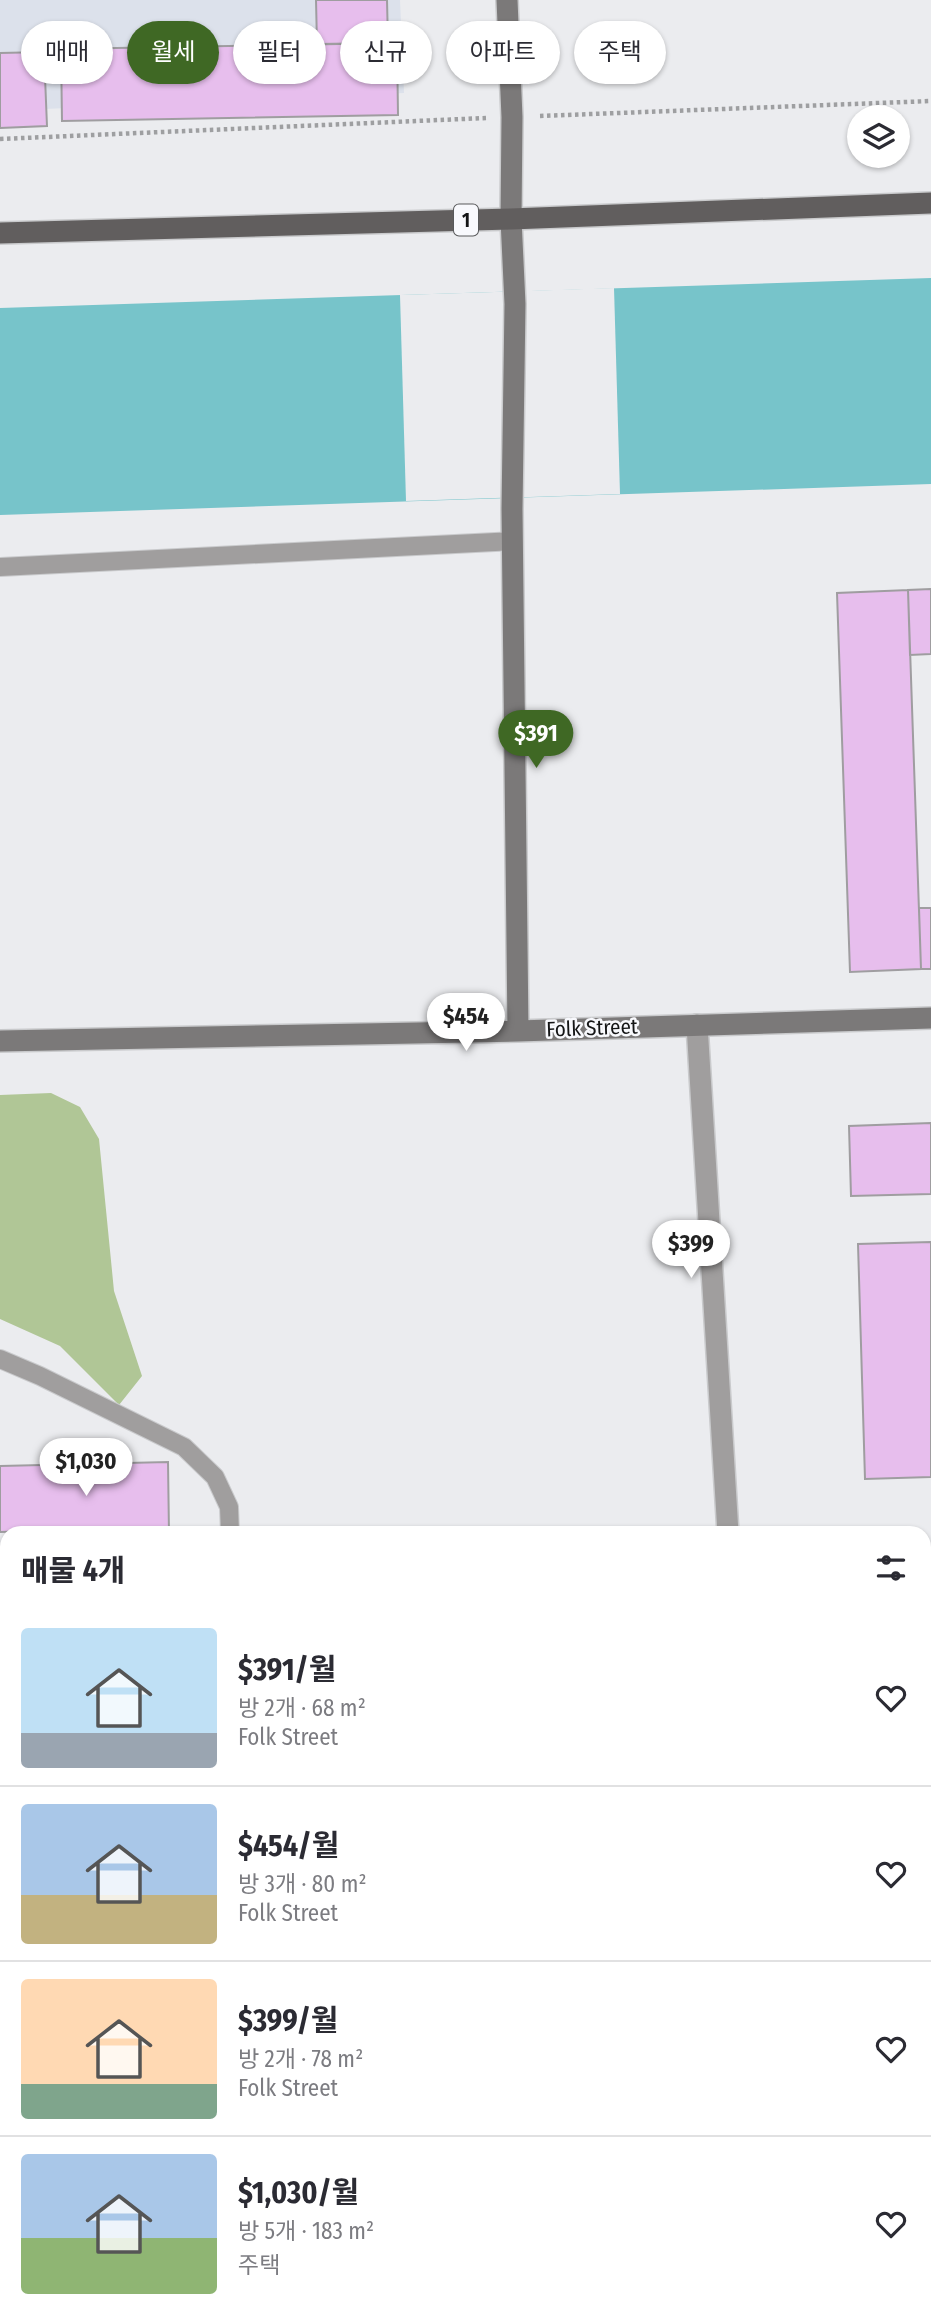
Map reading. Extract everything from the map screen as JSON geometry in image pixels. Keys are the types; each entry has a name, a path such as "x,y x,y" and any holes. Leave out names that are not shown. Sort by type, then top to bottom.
{"main road":[{"name":"1","path":"0,233 511,219 931,203"}],"street":[{"path":"507,0 515,304 512,509 518,1031"},
{"name":"Folk Street","path":"0,1041 518,1031 931,1018"},
{"path":"697,1025 728,1526"}],"lane":[{"path":"0,567 513,541"},
{"path":"0,1359 184,1447 215,1478 229,1507 230,1526"}],"path":[{"path":"0,139 931,101"}],"shaded area":[{"path":"0,0 400,0 401,21 340,21 340,84 404,84 404,93 0,111"}],"green space":[{"path":"51,1093 80,1107 99,1139 114,1291 142,1376 119,1405 60,1346 0,1319 0,1095"}],"water":[{"path":"931,278 931,484 0,515 0,308"}],"pier":[{"path":"614,288 620,494 406,501 400,295"}],"building":[{"path":"316,0 387,0 387,21 340,21 340,44 326,44 326,21 316,21"},
{"path":"326,44 340,44 340,84 398,84 398,115 62,121 61,84 113,84 113,48 127,48 127,84 219,84 219,46 233,46 233,84 326,84"},
{"path":"0,53 21,53 21,84 45,84 47,126 0,128"},
{"path":"931,589 931,654 910,655 908,590"},
{"path":"908,590 921,969 850,972 837,593"},
{"path":"919,908 931,908 931,969 921,969"},
{"path":"931,1123 931,1194 851,1196 849,1126"},
{"path":"931,1242 931,1477 865,1479 858,1244"},
{"path":"168,1462 169,1526 0,1526 0,1466"}]}
